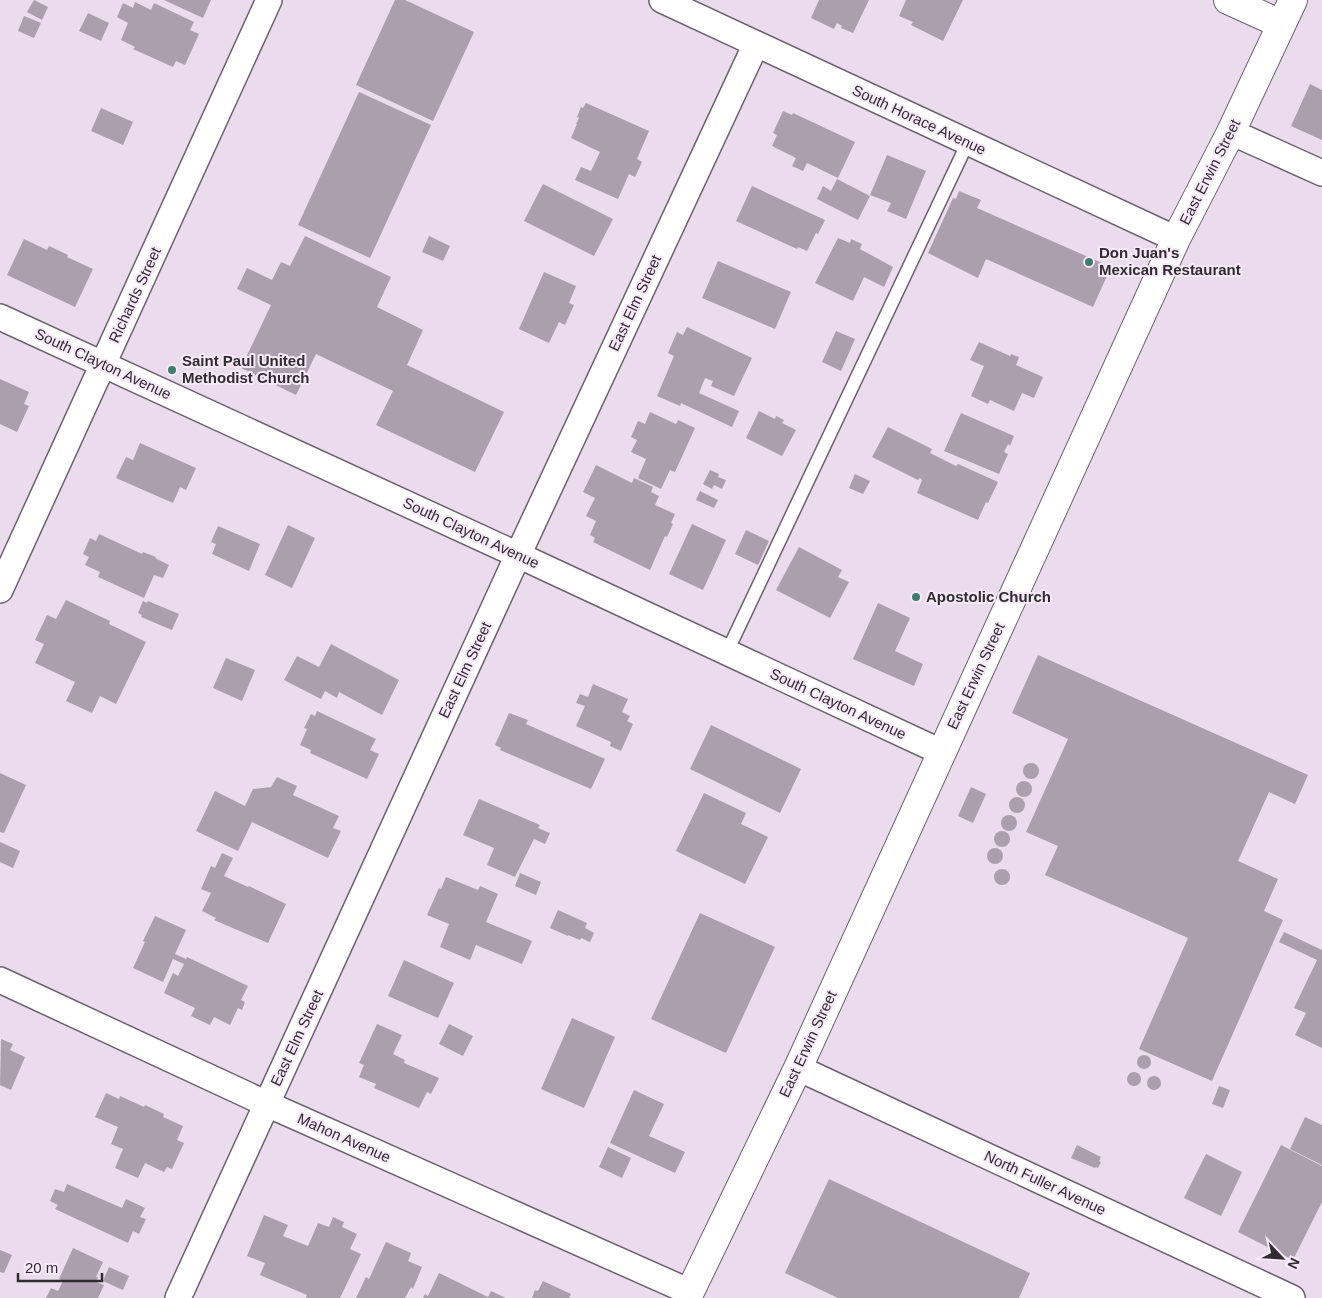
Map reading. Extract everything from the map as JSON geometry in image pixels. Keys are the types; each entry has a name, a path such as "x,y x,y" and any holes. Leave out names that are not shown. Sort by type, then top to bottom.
{"main road":[{"path":"1228,0 1281,24"},
{"name":"East Erwin Street","path":"688,1295 798,1068 1176,239 1231,132 1293,0"}],"street":[{"name":"Richards Street","path":"0,590 269,0"},
{"name":"South Horace Avenue","path":"662,0 1176,239"},
{"name":"East Elm Street","path":"178,1298 518,555 756,44"},
{"path":"1231,132 1322,173"},
{"name":"South Clayton Avenue","path":"0,317 941,752"},
{"name":"Mahon Avenue","path":"0,980 267,1104 688,1295"},
{"name":"North Fuller Avenue","path":"798,1068 1292,1298"}],"lane":[{"path":"728,652 968,142"}],"building":[{"path":"34,0 48,7 42,20 27,12"},
{"path":"164,0 211,0 203,18"},
{"path":"395,0 405,0 474,32 433,121 356,85"},
{"path":"819,0 869,0 853,33 841,28 842,26 837,23 834,29 811,18"},
{"path":"906,0 963,0 943,41 911,25 913,22 899,16"},
{"path":"135,2 151,10 154,3 194,22 190,30 199,34 185,65 176,61 173,67 133,49 135,47 121,40 128,23 117,17 123,3 133,8"},
{"path":"88,13 109,23 101,41 79,31"},
{"path":"24,16 41,23 34,38 18,31"},
{"path":"1310,84 1322,90 1322,140 1291,126"},
{"path":"359,92 431,125 370,258 298,225"},
{"path":"586,103 649,131 637,159 642,162 635,177 629,174 618,199 575,180 581,167 591,171 600,152 571,138 581,107 583,108"},
{"path":"101,108 133,122 123,145 91,131"},
{"path":"783,111 792,115 793,113 855,142 838,178 807,163 803,171 792,166 796,158 772,146 777,135 773,133"},
{"path":"887,155 926,171 906,219 887,211 891,203 870,195"},
{"path":"837,179 870,196 858,220 817,199 823,186 831,191"},
{"path":"543,184 613,219 594,256 524,221"},
{"path":"752,186 825,220 807,251 798,247 797,249 736,221"},
{"path":"959,191 981,200 977,208 1111,267 1093,307 986,259 978,278 928,253 953,198 956,199"},
{"path":"305,236 391,277 377,307 423,330 407,365 504,412 475,472 376,425 393,391 316,354 296,395 241,368 271,305 237,289 247,268 272,280 281,262 290,266"},
{"path":"429,236 450,246 443,261 422,252"},
{"path":"838,238 850,243 851,239 862,244 860,249 893,267 884,287 864,277 853,301 815,283"},
{"path":"24,239 47,250 49,246 93,269 75,307 7,275"},
{"path":"718,261 791,292 775,329 702,298"},
{"path":"544,272 576,286 569,303 574,305 565,325 559,322 549,343 519,329"},
{"path":"687,327 752,358 734,396 711,386 713,381 705,378 699,393 739,411 732,427 681,403 680,406 657,396 674,356 668,353 677,332 683,335"},
{"path":"836,331 855,339 841,371 822,362"},
{"path":"979,342 1010,356 1011,354 1019,357 1016,365 1043,377 1034,398 1022,393 1014,411 990,400 988,404 971,396 984,366 970,360"},
{"path":"0,379 29,392 24,404 29,406 17,432 0,424"},
{"path":"759,411 775,419 776,416 784,420 782,423 796,430 782,456 746,438"},
{"path":"650,412 676,424 678,420 695,428 675,472 670,470 661,489 638,478 646,459 631,452 637,440 631,437 638,421 645,424"},
{"path":"961,413 1014,436 1010,446 1008,444 1004,452 1008,454 999,474 944,451"},
{"path":"888,427 932,449 930,453 956,466 958,464 998,482 978,520 917,493 922,480 920,478 918,480 872,457"},
{"path":"140,443 196,468 186,490 180,487 173,503 116,478 126,457 133,460"},
{"path":"596,465 632,483 634,478 653,487 651,492 659,496 655,505 675,514 671,523 673,524 667,537 665,536 650,570 593,542 595,538 590,535 596,521 586,516 595,498 583,492"},
{"path":"710,470 719,474 718,477 726,480 722,489 714,485 712,489 703,484"},
{"path":"855,474 870,481 863,494 849,488"},
{"path":"700,491 718,500 714,508 696,500"},
{"path":"692,524 726,540 703,590 669,574"},
{"path":"288,525 315,538 292,588 265,575"},
{"path":"218,526 260,544 249,571 212,554 216,544 211,542"},
{"path":"746,530 769,541 758,565 735,554"},
{"path":"99,534 142,554 143,552 156,557 169,565 163,578 154,575 144,598 98,577 100,572 85,565 89,557 83,554 90,538 96,541"},
{"path":"799,547 842,570 838,577 849,582 830,618 776,590"},
{"path":"66,600 110,621 109,624 146,642 116,704 100,696 92,713 66,701 75,682 35,663 44,644 35,640 47,615 56,619"},
{"path":"143,601 147,603 148,601 179,614 172,630 141,617 142,615 138,613"},
{"path":"878,603 910,618 895,651 923,664 914,686 853,659"},
{"path":"331,644 399,680 382,715 339,692 337,698 325,691 321,699 284,680 297,656 319,667"},
{"path":"1038,655 1308,775 1295,804 1269,792 1238,861 1278,879 1264,911 1283,920 1212,1081 1139,1049 1188,938 1045,875 1058,846 1026,832 1068,739 1012,713"},
{"path":"226,658 255,670 242,701 213,688"},
{"path":"593,684 628,699 622,712 630,716 627,721 633,724 621,751 610,746 611,742 576,726 585,706 576,703 580,694 588,697"},
{"path":"317,711 376,739 370,750 379,754 367,779 310,753 311,750 300,745 307,729 304,728 311,714 315,716"},
{"path":"509,713 528,720 526,724 605,759 591,789 500,750 501,748 495,745"},
{"path":"711,725 801,769 780,813 690,769"},
{"path":"1028,763 1034,763 1039,768 1037,777 1028,779 1023,774 1023,768"},
{"path":"0,773 26,785 4,833 0,832"},
{"path":"277,777 297,786 293,795 339,816 333,828 341,831 328,858 252,822 238,851 196,831 215,791 245,806 253,789 271,787"},
{"path":"1021,781 1027,781 1032,786 1030,795 1021,797 1016,792 1016,786"},
{"path":"971,787 986,794 973,823 958,816"},
{"path":"704,793 746,813 741,824 768,837 745,884 676,851"},
{"path":"1014,797 1020,797 1025,802 1023,811 1014,813 1009,808 1009,802"},
{"path":"479,799 540,825 538,828 550,833 545,844 534,839 515,877 487,865 494,848 463,835"},
{"path":"1006,815 1012,815 1017,820 1015,829 1006,831 1001,826 1001,820"},
{"path":"999,831 1005,831 1010,836 1008,845 999,847 994,842 994,836"},
{"path":"0,842 20,851 13,868 0,862"},
{"path":"992,848 998,848 1003,853 1001,862 992,864 987,859 987,853"},
{"path":"222,853 233,858 224,876 286,904 268,943 214,920 216,918 202,911 211,893 201,889 211,866 215,868"},
{"path":"999,869 1005,869 1010,874 1008,883 999,885 994,880 994,874"},
{"path":"520,873 541,882 536,895 515,886"},
{"path":"446,877 478,890 480,886 498,894 486,922 532,941 522,964 476,945 470,960 440,947 449,924 427,915"},
{"path":"558,910 587,923 585,928 594,933 590,942 568,936 550,928"},
{"path":"700,913 775,947 726,1053 651,1019"},
{"path":"155,916 186,930 175,954 186,959 187,957 248,986 241,1000 245,1002 242,1010 238,1008 230,1025 214,1017 210,1025 191,1016 195,1008 164,993 173,973 178,976 184,964 173,959 163,982 133,968"},
{"path":"1284,932 1322,950 1322,1048 1295,1035 1306,1013 1294,1008 1317,960 1279,942"},
{"path":"404,960 454,983 438,1018 388,996"},
{"path":"572,1018 615,1037 584,1108 541,1089"},
{"path":"377,1024 402,1035 393,1054 405,1060 404,1063 439,1078 431,1094 427,1092 419,1108 374,1088 376,1084 359,1077 364,1065 359,1063"},
{"path":"449,1024 473,1036 463,1056 439,1044"},
{"path":"1,1039 13,1044 10,1050 25,1057 11,1090 0,1085"},
{"path":"1141,1055 1147,1055 1151,1062 1147,1069 1141,1069 1137,1065 1137,1059"},
{"path":"1131,1072 1137,1072 1141,1079 1137,1086 1131,1086 1127,1082 1127,1076"},
{"path":"1151,1076 1157,1076 1161,1083 1157,1090 1151,1090 1147,1086 1147,1080"},
{"path":"1219,1086 1230,1090 1223,1108 1212,1104"},
{"path":"634,1090 664,1104 649,1136 685,1152 675,1173 610,1143"},
{"path":"106,1093 119,1099 120,1096 144,1107 145,1105 164,1114 163,1117 183,1126 177,1140 184,1143 172,1169 167,1167 164,1172 145,1163 138,1178 115,1168 123,1149 111,1144 118,1127 95,1117"},
{"path":"1305,1117 1322,1125 1322,1165 1290,1149"},
{"path":"1077,1145 1101,1157 1098,1168 1071,1158"},
{"path":"1281,1145 1322,1166 1322,1202 1293,1260 1238,1232"},
{"path":"608,1147 631,1158 622,1178 599,1167"},
{"path":"1206,1154 1242,1172 1221,1216 1184,1198"},
{"path":"829,1179 1030,1273 1019,1298 838,1298 785,1273"},
{"path":"67,1184 122,1208 126,1199 145,1208 140,1217 146,1219 139,1234 133,1231 128,1243 55,1209 58,1205 50,1201 55,1189 64,1192"},
{"path":"264,1215 288,1225 283,1236 308,1246 318,1223 329,1227 333,1217 344,1222 342,1227 357,1234 350,1249 361,1254 340,1298 306,1298 307,1295 260,1275 265,1263 247,1256"},
{"path":"386,1242 411,1253 408,1261 422,1267 413,1289 411,1287 405,1298 356,1298 366,1277 369,1279"},
{"path":"73,1248 103,1262 96,1277 98,1277 96,1282 104,1285 98,1298 46,1298 51,1288 58,1291 63,1281 59,1279"},
{"path":"0,1250 12,1255 4,1273 0,1272"},
{"path":"109,1267 129,1276 123,1290 103,1281"},
{"path":"439,1273 488,1297 491,1291 506,1298 423,1298 425,1294 428,1296"},
{"path":"543,1281 571,1294 569,1298 532,1298 535,1290 538,1291"}],"place":[{"name":"Don Juan's Mexican Restaurant","path":"1089,262"},
{"name":"Saint Paul United Methodist Church","path":"172,370"},
{"name":"Apostolic Church","path":"916,597"}]}
